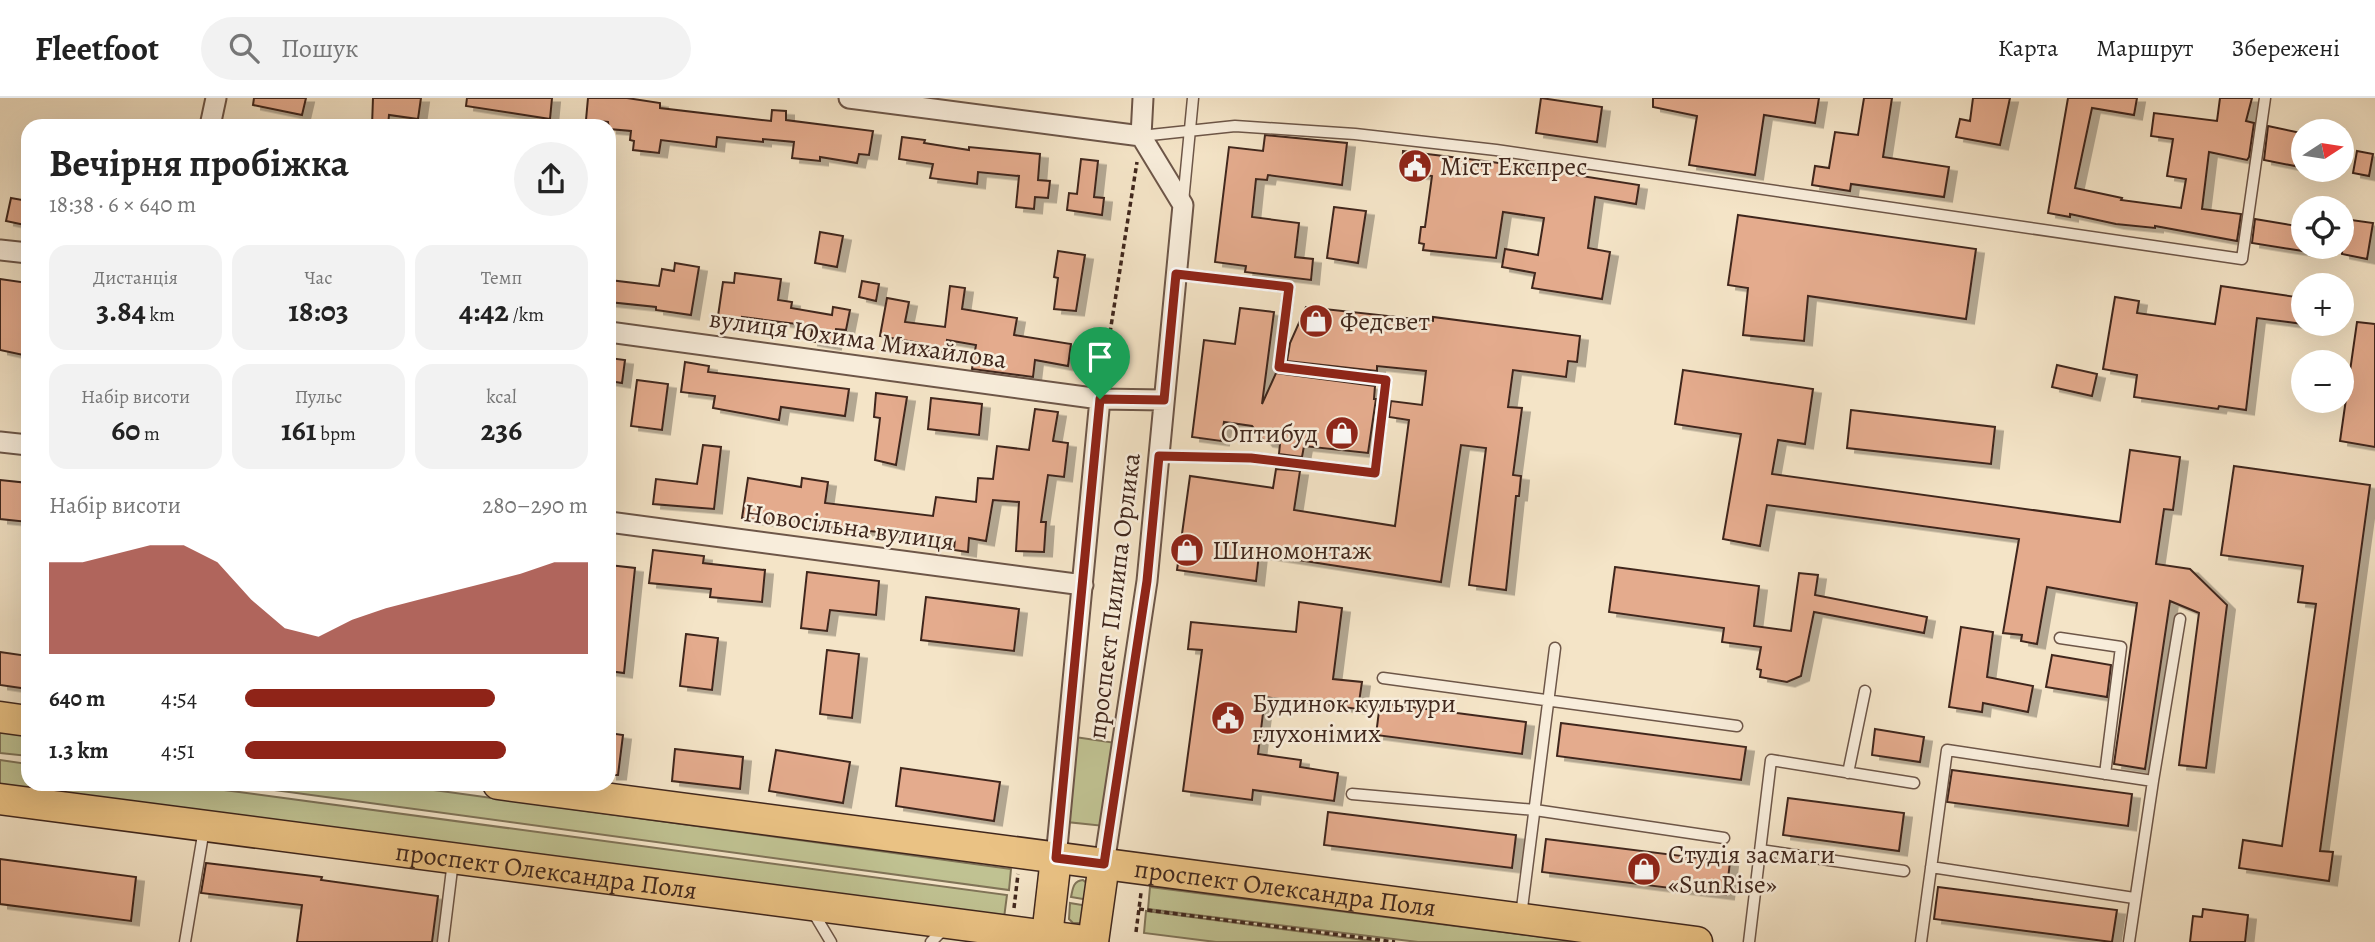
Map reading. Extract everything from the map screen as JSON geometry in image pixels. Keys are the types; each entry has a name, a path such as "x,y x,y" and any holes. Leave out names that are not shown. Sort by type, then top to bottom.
{"main road":[{"path":"0,717 21,720"},
{"name":"проспект Олександра Поля","path":"553,791 1697,942"},
{"name":"проспект Олександра Поля","path":"0,799 807,903 941,932 1048,936 1093,942"},
{"path":"1048,936 1056,858"},
{"path":"1093,942 1104,864"}],"street":[{"path":"212,119 216,98"},
{"path":"849,98 1141,136"},
{"path":"1143,98 1141,136 1183,205"},
{"name":"проспект Пилипа Орлика","path":"1104,864 1147,581 1183,205"},
{"path":"0,250 21,252"},
{"name":"вулиця Юхима Михайлова","path":"616,333 1100,399 1164,400"},
{"name":"проспект Пилипа Орлика","path":"1056,858 1100,399"},
{"path":"0,442 21,444"},
{"name":"Новосільна вулиця","path":"616,523 1083,585"}],"lane":[{"path":"1183,205 1193,98"},
{"path":"1141,136 1235,126 1341,133 1496,150 2242,259 2265,98"},
{"path":"1159,456 1251,458 1375,473 1386,380 1279,367 1289,287 1176,274"},
{"path":"2129,942 2180,619"},
{"path":"2060,638 2121,647 2105,774"},
{"path":"1521,920 1555,648"},
{"path":"1383,678 1737,726"},
{"path":"1848,773 1865,691"},
{"path":"1921,942 1947,750 2153,782"},
{"path":"1749,942 1771,760 1914,783"},
{"path":"1352,794 1535,810 1724,838"},
{"path":"184,942 205,825"},
{"path":"1760,850 1904,871"},
{"path":"443,942 454,858"},
{"path":"1931,867 2134,898"},
{"path":"807,903 831,942"}],"path":[{"path":"1100,399 1141,136"},
{"path":"1012,918 1019,869"},
{"path":"1136,932 1142,886"},
{"path":"1139,909 1395,942"}],"green space":[{"path":"0,730 21,733 21,755 0,753"},
{"path":"1075,737 1116,743 1104,826 1067,822"},
{"path":"0,760 21,763 21,787 0,784"},
{"path":"52,791 231,791 1007,895 1004,918"},
{"path":"281,791 441,791 1011,869 1009,890"},
{"path":"1083,880 1090,886 1089,900 1071,897 1075,883"},
{"path":"1150,887 1582,942 1418,942 1148,909"},
{"path":"1070,903 1088,906 1082,923 1073,923 1069,919"},
{"path":"1146,911 1379,942 1216,942 1144,933"}],"building":[{"path":"254,98 306,98 302,115 253,105"},
{"path":"373,98 421,98 418,119 389,115 389,119 372,119"},
{"path":"467,98 552,98 550,119 466,106"},
{"path":"588,98 627,98 660,103 660,108 771,121 772,110 786,111 786,120 873,131 869,155 859,154 857,163 820,157 820,161 792,158 794,142 763,139 763,142 717,137 716,147 661,140 659,153 633,150 631,131 616,130 616,119 586,119"},
{"path":"1541,98 1602,107 1597,142 1536,133"},
{"path":"1653,98 1819,98 1815,123 1764,115 1755,175 1689,165 1697,116 1653,107"},
{"path":"1864,98 1892,98 1883,157 1949,167 1944,197 1851,184 1850,191 1812,185 1815,166 1829,168 1835,132 1858,135"},
{"path":"1973,98 2010,98 2000,145 1956,137 1960,119 1970,121"},
{"path":"2068,98 2137,98 2134,115 2092,108 2075,188 2122,198 2121,200 2181,208 2186,179 2167,176 2173,139 2151,136 2154,113 2217,121 2220,98 2252,98 2246,121 2254,123 2249,157 2247,160 2209,152 2202,209 2241,214 2237,241 2155,226 2116,224 2070,214 2070,217 2048,213"},
{"path":"2268,126 2291,131 2291,165 2264,160"},
{"path":"1265,135 1347,143 1342,185 1268,175 1267,180 1256,179 1252,217 1299,223 1295,257 1313,259 1311,280 1245,272 1246,266 1215,262 1229,147 1263,151"},
{"path":"902,137 969,150 969,147 1040,154 1038,180 1050,181 1048,198 1035,197 1034,209 1016,207 1019,176 978,172 977,184 930,178 933,164 899,159"},
{"path":"1403,151 1639,185 1636,204 1595,197 1588,248 1610,252 1602,299 1532,288 1535,273 1502,267 1505,249 1538,255 1544,218 1503,212 1496,258 1423,250 1424,244 1419,243 1421,227 1425,227 1432,176 1402,172"},
{"path":"2357,151 2373,154 2369,176 2354,173"},
{"path":"1081,159 1098,161 1094,197 1104,198 1102,215 1067,210 1069,193 1077,194"},
{"path":"11,198 21,200 21,224 6,221"},
{"path":"1334,207 1366,211 1358,263 1327,258"},
{"path":"1738,215 1976,249 1966,319 1808,296 1804,341 1743,335 1748,288 1728,285"},
{"path":"2255,219 2291,225 2291,249 2252,243"},
{"path":"2354,220 2373,223 2367,259 2354,256"},
{"path":"820,232 843,236 837,267 815,263"},
{"path":"1058,251 1085,255 1076,311 1054,309 1058,278 1054,277"},
{"path":"675,263 699,267 691,315 656,310 656,307 616,303 616,281 659,286 662,269 674,271"},
{"path":"735,273 781,279 778,300 792,302 791,308 832,315 833,307 850,310 846,330 836,329 833,345 810,341 813,326 718,316 723,282 734,283"},
{"path":"0,279 21,282 21,354 0,350"},
{"path":"862,281 879,284 876,301 859,297"},
{"path":"950,286 965,288 962,309 1017,318 1014,335 1071,344 1068,366 1035,360 1033,377 972,369 976,345 947,340 946,352 919,349 920,343 880,336 887,298 909,302 905,322 945,327"},
{"path":"2221,286 2291,296 2291,322 2257,318 2246,410 2219,406 2218,409 2134,397 2137,375 2103,369 2115,297 2139,301 2137,313 2215,324"},
{"path":"1306,307 1433,321 1433,317 1580,336 1577,362 1568,361 1566,377 1513,370 1508,407 1522,408 1513,475 1521,476 1519,496 1516,496 1506,590 1469,585 1486,448 1461,445 1441,582 1259,554 1256,581 1177,570 1190,476 1273,488 1276,469 1300,471 1294,510 1395,526 1409,420 1389,417 1391,401 1422,405 1426,371 1377,366 1377,371 1287,361 1290,343"},
{"path":"1240,308 1274,312 1262,404 1276,373 1375,386 1376,399 1368,453 1304,446 1302,457 1279,454 1280,444 1265,442 1252,426 1224,422 1221,441 1192,437 1204,340 1235,344"},
{"path":"2357,322 2375,324 2375,447 2340,441 2344,413 2354,413 2353,350"},
{"path":"616,359 625,360 622,383 616,382"},
{"path":"685,362 709,366 708,372 849,389 845,416 781,407 779,420 713,408 715,396 681,392"},
{"path":"2057,365 2097,374 2092,396 2052,387"},
{"path":"1683,370 1813,389 1805,444 1778,440 1772,474 2120,522 2130,450 2180,457 2173,510 2164,509 2156,564 2190,569 2227,605 2206,768 2179,765 2199,613 2170,601 2145,769 2114,764 2137,603 2047,587 2037,644 2021,641 2022,635 2003,633 2019,539 1767,505 1760,546 1723,539 1741,434 1675,424"},
{"path":"637,380 668,384 662,430 631,426"},
{"path":"876,393 907,397 896,465 875,460 880,418 874,417"},
{"path":"931,398 982,404 979,435 928,429"},
{"path":"1035,409 1058,412 1053,441 1068,443 1064,477 1048,475 1041,522 1046,522 1044,552 1016,551 1019,502 993,500 986,541 969,538 968,552 954,550 955,538 843,529 814,525 814,520 771,515 770,522 742,518 748,478 801,487 802,478 828,482 825,503 933,516 936,497 976,502 978,478 993,479 997,446 1029,450"},
{"path":"1851,410 1995,427 1991,464 1847,448"},
{"path":"703,445 721,447 714,509 653,504 656,479 697,484"},
{"path":"2234,466 2370,485 2320,851 2333,852 2329,881 2239,868 2243,840 2282,846 2316,604 2298,602 2303,566 2221,555"},
{"path":"0,480 21,482 21,521 0,519"},
{"path":"653,550 704,556 703,563 765,570 762,602 710,597 711,589 649,583"},
{"path":"616,566 635,568 624,673 616,672"},
{"path":"1615,567 1759,586 1754,626 1791,631 1799,573 1818,575 1815,595 1927,617 1924,633 1814,612 1801,676 1787,682 1760,677 1761,670 1757,669 1761,647 1722,642 1724,628 1609,612"},
{"path":"807,572 879,581 876,615 830,610 827,631 801,628"},
{"path":"926,597 1019,609 1014,651 921,640"},
{"path":"1299,602 1342,608 1333,679 1362,682 1358,709 1265,697 1258,754 1301,760 1300,767 1338,773 1334,801 1253,790 1252,800 1183,791 1202,650 1188,649 1191,622 1296,632"},
{"path":"1961,627 1993,632 1987,677 2033,686 2028,712 1983,703 1982,712 1949,707"},
{"path":"686,634 718,638 712,690 680,686"},
{"path":"827,650 859,654 852,718 820,714"},
{"path":"0,652 21,655 21,688 0,685"},
{"path":"2052,655 2111,665 2107,697 2046,687"},
{"path":"1380,703 1526,722 1522,754 1376,735"},
{"path":"1561,723 1746,747 1741,780 1557,756"},
{"path":"1875,729 1924,737 1920,762 1872,755"},
{"path":"616,734 623,735 616,775"},
{"path":"675,749 743,757 740,789 672,781"},
{"path":"776,750 850,762 843,803 769,791"},
{"path":"901,768 1000,782 994,821 896,806"},
{"path":"1952,770 2132,794 2128,826 1947,802"},
{"path":"1788,798 1904,813 1899,851 1783,835"},
{"path":"1328,812 1516,835 1512,868 1324,845"},
{"path":"1546,839 1730,862 1726,895 1542,872"},
{"path":"0,859 136,877 131,921 0,904"},
{"path":"206,863 322,877 321,880 438,896 432,942 297,942 302,905 201,893"},
{"path":"1938,887 2117,910 2112,942 1934,919"},
{"path":"2203,909 2248,915 2245,942 2190,942 2193,916 2202,917"}],"place":[{"name":"Міст Експрес","path":"1415,166"},
{"name":"Федсвет","path":"1316,321"},
{"name":"Оптибуд","path":"1342,433"},
{"name":"Шиномонтаж","path":"1187,550"},
{"name":"Будинок культури глухонімих","path":"1228,718"},
{"name":"Студія засмаги «SunRise»","path":"1644,869"}],"route":[{"path":"1176,274 1289,287 1279,367 1386,380 1375,473 1251,458 1159,456 1147,581 1104,864 1056,858 1100,399 1164,400 1176,274"}]}
